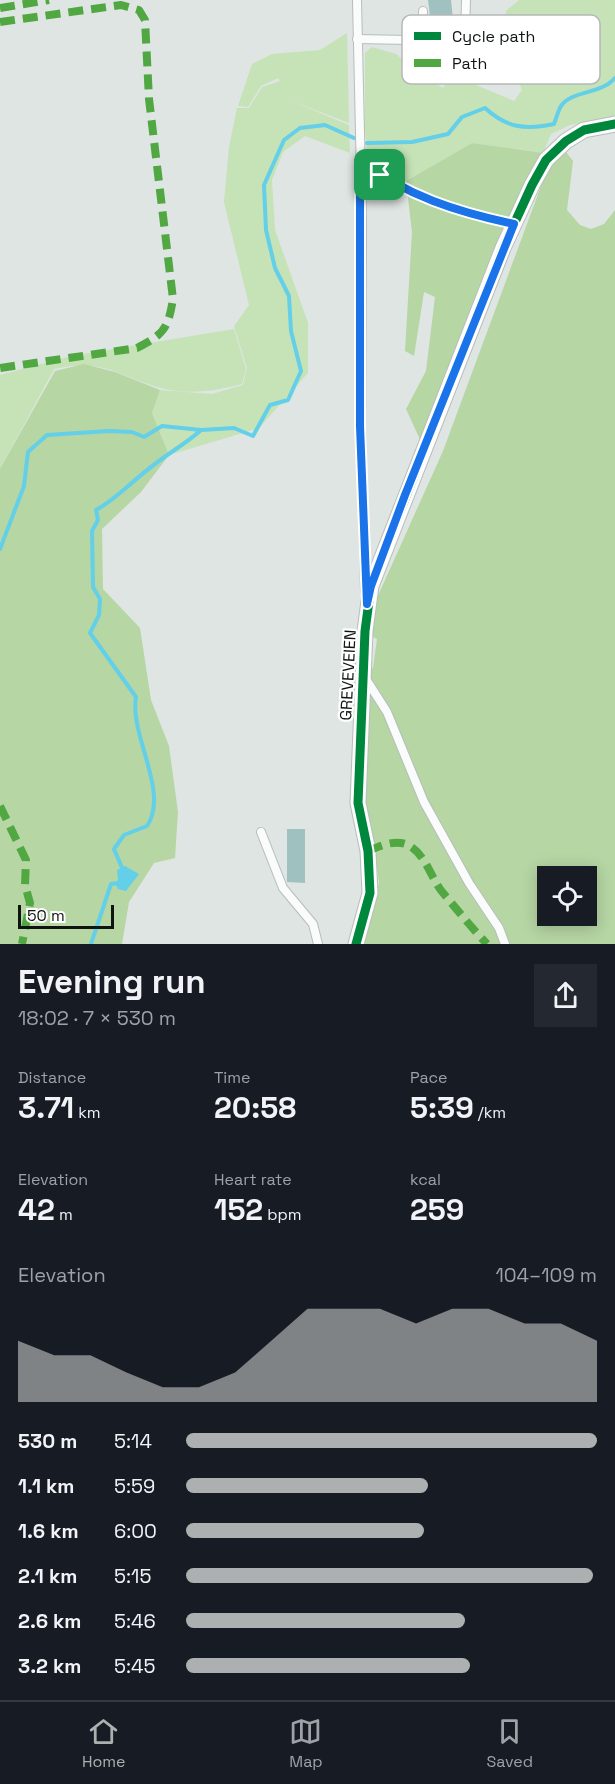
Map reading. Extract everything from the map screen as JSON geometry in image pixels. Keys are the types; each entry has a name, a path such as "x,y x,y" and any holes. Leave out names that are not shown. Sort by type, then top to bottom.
{"street":[{"name":"GREVEVEIEN","path":"356,944 370,893 370,868 358,803 367,604 371,586 405,495 514,224 546,160 566,141 584,130 615,124"}],"lane":[{"path":"357,0 360,160 360,426 367,604"},
{"path":"465,15 466,0"},
{"path":"357,39 402,39"},
{"path":"360,160 380,175 416,195 465,213 514,224"},
{"path":"363,675 387,712 424,802 469,883 499,928 505,944"},
{"path":"261,832 283,888 314,924 318,944"}],"green space":[{"path":"519,0 615,0 615,116 570,125 551,134 543,153 472,143 406,181 384,174 369,164 365,131 365,53 372,47 396,54 402,59 402,84 436,84 443,88 446,84 473,84 514,101 522,90 520,84 600,84 600,15 505,15 506,11"},
{"path":"347,33 349,123 289,100 349,125 350,153 305,136 283,152 272,180 275,230 308,323 308,373 259,428 169,455 152,413 160,390 212,394 243,385 247,368 234,326 249,305 224,202 229,147 237,108 249,108 262,87 280,81 278,78 261,86 248,107 238,106 252,64 272,54 320,50"},
{"path":"472,143 543,153 499,238 423,446 406,409 426,371 435,297 424,292 414,356 405,351 412,232 406,181"},
{"path":"563,148 573,161 567,210 580,225 591,229 604,224 615,210 615,944 363,944 379,883 374,844 364,805 368,672 373,668 377,639 371,636 372,609 443,451 544,178"},
{"path":"234,329 246,369 242,384 212,390 181,391 161,388 98,367 71,366 54,369 0,469 0,375 71,356"},
{"path":"84,364 115,372 160,390 152,413 169,455 141,492 102,529 103,589 140,628 151,700 169,746 178,812 175,858 154,863 129,902 122,944 0,944 0,469 55,371"}],"water":[{"path":"125,866 139,874 126,891 118,889 115,883 118,880 117,870"}],"building":[{"path":"428,0 451,0 453,15 430,15"},
{"path":"287,829 305,829 305,883 287,882"}],"waterway":[{"path":"367,143 412,142 448,134 462,117 485,108 501,120 517,126 534,127 554,124 561,106 566,101 602,87 615,78"},
{"path":"0,549 24,486 28,452 47,435 109,431 132,432 144,437 162,426 201,430 234,428 253,436 270,405 288,400 301,371 291,331 289,296 275,268 266,230 264,185 284,140 300,128 325,125 354,138"},
{"path":"123,870 114,849 124,835 147,826 153,812 154,797 135,712 136,697 90,633 99,615 100,599 93,587 92,531 98,520 96,510 201,430"},
{"path":"91,944 111,884 119,883"}],"marked path":[{"path":"0,8 49,0"},
{"path":"0,22 121,5 139,10 145,20 149,99 173,299 167,324 163,330 137,348 0,368"},
{"path":"0,806 26,860 25,885 30,903 22,944"},
{"path":"368,851 398,843 414,849 440,888 487,944"}],"cycle path":[{"path":"356,944 370,893 368,851 358,803 365,631 371,586 503,248 532,185 546,160 566,141 584,130 615,124"}],"route":[{"path":"360,160 380,175 416,195 447,207 514,224 502,248 405,495 371,586 367,604 360,426 362,221 360,160"}]}
